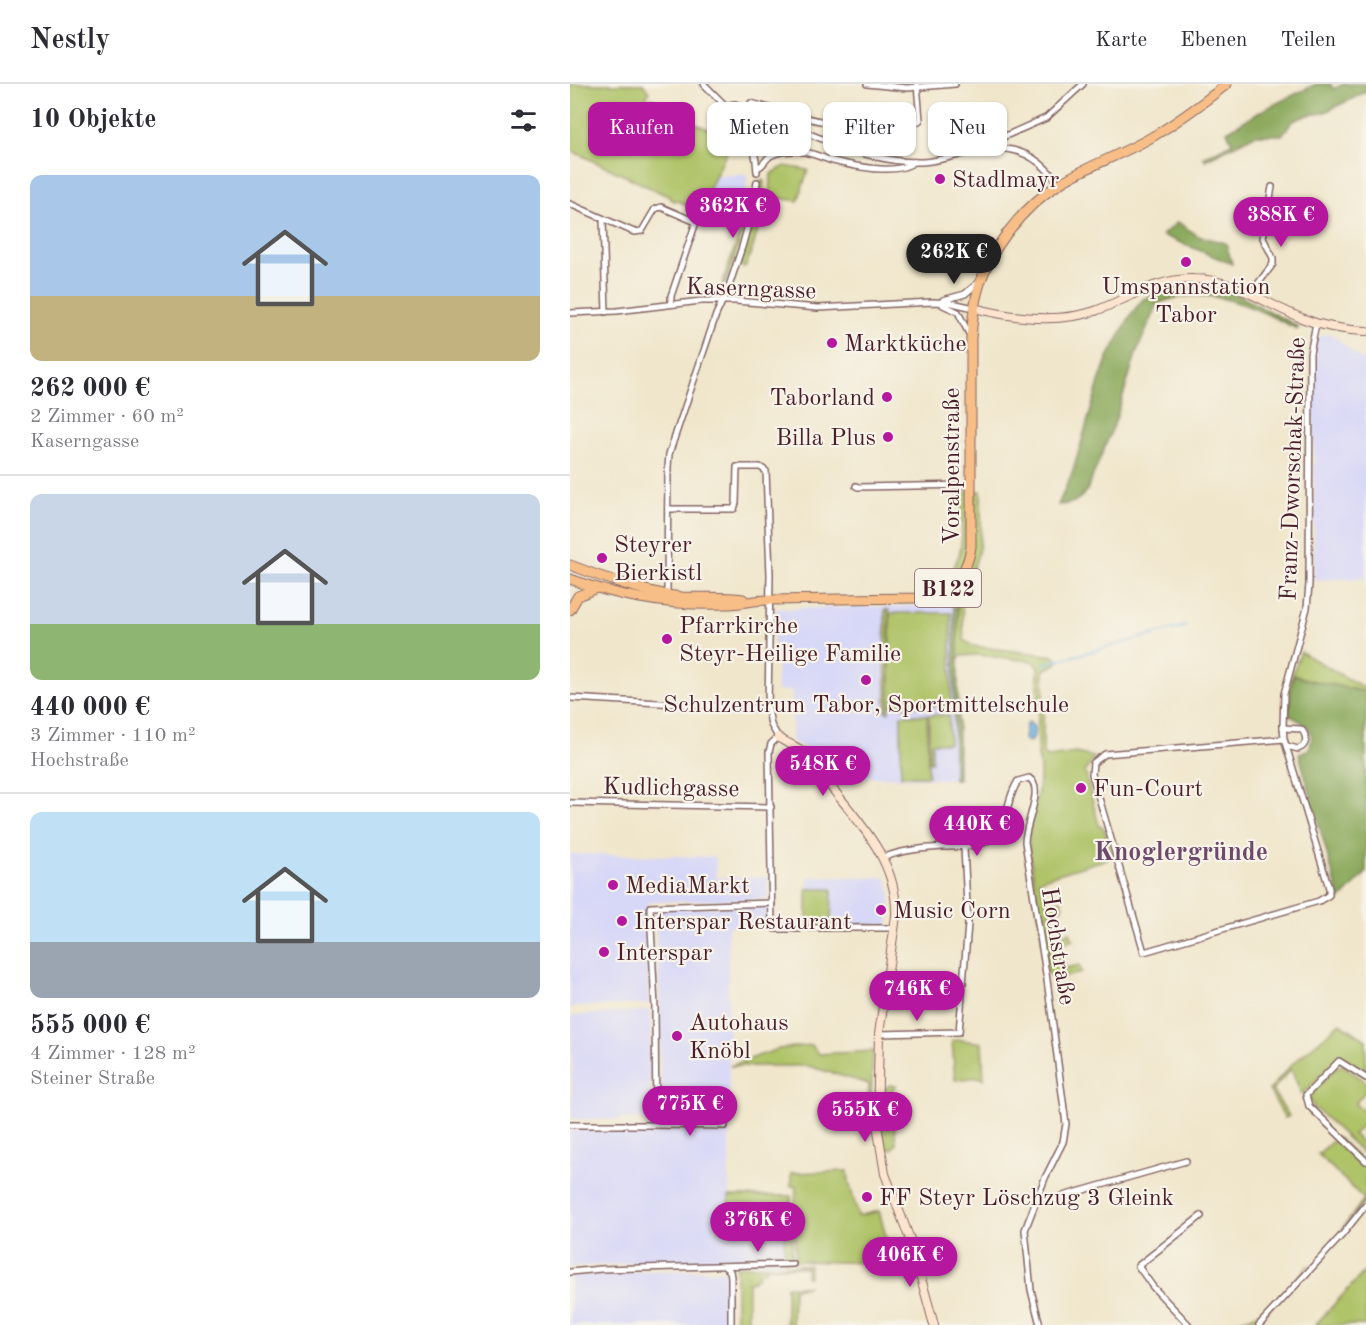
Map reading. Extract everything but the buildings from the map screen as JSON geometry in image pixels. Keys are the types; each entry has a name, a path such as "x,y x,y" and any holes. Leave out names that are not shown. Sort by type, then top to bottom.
{"main road":[{"name":"B122","path":"1059,184 1150,138 1227,84"},
{"name":"Voralpenstraße","path":"768,600 926,597 945,590 961,576 970,555 971,339 974,308 982,280 1003,240 1030,208 1059,184"},
{"name":"B122","path":"570,567 667,594 690,597 728,597 749,601"},
{"name":"B122","path":"570,579 597,588 672,603 729,604 768,600"},
{"path":"570,610 578,596 597,588"}],"street":[{"path":"704,84 722,102"},
{"path":"867,84 889,87 955,84"},
{"path":"1007,135 1046,118 1083,84"},
{"path":"811,119 866,128 891,129 910,126 920,120 917,86"},
{"path":"811,134 868,155 914,162 934,161 995,149 1012,150 1037,160 1059,184"},
{"path":"811,153 842,163 878,169 901,168 914,162"},
{"path":"754,156 757,170 771,156"},
{"path":"667,594 668,467 673,439 746,236 757,182"},
{"path":"1251,293 1273,264 1273,258 1263,238 1272,187"},
{"path":"570,204 603,220 639,232 645,228 655,209 661,207 696,222 671,296 671,304"},
{"path":"603,220 606,312"},
{"path":"974,308 1020,317 1070,317 1095,311 1160,284 1181,279 1218,281 1251,293 1290,314 1316,324 1366,331"},
{"name":"Kaserngasse","path":"932,302 965,294 982,280"},
{"name":"Kaserngasse","path":"570,313 606,312 671,304 723,301 818,308 932,302 952,303 974,308"},
{"name":"Kaserngasse","path":"932,302 958,312 971,339"},
{"name":"Franz-Dworschak-Straße","path":"1284,739 1105,754 1093,763 1092,774 1144,952 1319,901 1329,895 1329,888 1284,739 1284,694 1307,608 1309,584 1310,353 1316,324"},
{"path":"668,509 735,508 737,467 763,468 766,471 770,574 768,709 771,725 778,737 805,753 863,827 883,858 895,888 897,905 879,1034 876,1108 880,1151 893,1198 917,1264 934,1325"},
{"path":"856,486 971,485"},
{"path":"570,698 768,709"},
{"path":"1284,728 1301,729 1306,736 1302,747 1298,749 1287,746"},
{"path":"778,737 771,744 769,752 773,928 799,929"},
{"name":"Hochstraße","path":"883,858 892,854 934,848 964,848 981,843 997,832 1018,781 1029,778 1034,781 1037,791 1027,825 1025,842 1047,980 1066,1124 1063,1142 1037,1197 1025,1233 1030,1290 1040,1325"},
{"name":"Kudlichgasse","path":"570,803 771,807"},
{"path":"879,1034 959,1032 968,924 964,848"},
{"path":"656,1125 655,1008 650,907 772,903"},
{"path":"810,928 894,928"},
{"path":"1366,1078 1339,1061 1306,1095 1309,1106 1366,1161"},
{"path":"570,1125 725,1126"},
{"path":"1037,1197 1049,1200 1186,1161"},
{"path":"1258,1325 1342,1235 1366,1205"},
{"path":"1188,1325 1153,1287 1138,1266 1201,1216"},
{"path":"570,1272 725,1267 738,1264 793,1264"},
{"path":"896,1265 917,1264"},
{"path":"725,1267 730,1271 731,1277 731,1325"}],"shaded area":[{"path":"747,174 746,197 738,227 699,211 716,176"},
{"path":"1330,333 1366,363 1366,578 1314,580 1314,354 1315,344 1319,337"},
{"name":"Schulzentrum Tabor, Sportmittelschule","path":"949,597 954,609 954,779 832,776 809,750 792,741 792,691 777,691 774,612 776,609 921,606"},
{"path":"570,854 716,857 716,878 768,877 768,897 764,899 648,902 645,920 649,1004 570,1007"},
{"path":"808,877 886,878 891,895 888,925 831,924 807,889"},
{"path":"768,906 768,927 728,927 729,1121 660,1120 660,1001 655,914 661,908"},
{"path":"650,1010 650,1120 572,1118 572,1016"},
{"path":"570,1129 729,1130 729,1209 783,1207 785,1262 653,1265 642,1263 570,1267"},
{"path":"693,1270 727,1273 728,1325 570,1325 570,1276 615,1272"}],"green space":[{"path":"570,84 643,84 649,92 645,100 648,101 650,98 658,102 588,102 588,156 695,156 695,123 707,129 707,156 725,156 699,211 570,150"},
{"path":"1316,84 1331,84 1333,89 1344,84 1366,84 1366,92 1323,113 1308,115 1293,121 1282,135 1255,135 1205,160 1204,157 1232,143 1227,131 1261,111"},
{"path":"785,166 808,170 798,201 770,197 771,174"},
{"path":"764,180 757,235 746,266 743,268 741,264 755,215 757,215 760,182"},
{"path":"1178,222 1198,236 1226,243 1232,264 1162,235"},
{"path":"741,229 744,230 723,290 721,287"},
{"path":"1192,286 1218,289 1240,296 1299,327 1297,329 1246,305 1212,297 1176,298 1157,304 1136,354 1115,422 1087,490 1074,502 1058,505 1073,471 1107,359 1132,313 1143,299 1164,290"},
{"path":"981,491 980,544 973,568 959,592 962,603 964,640 973,646 1054,656 1057,660 1057,664 1044,670 1043,755 1049,757 1075,753 1094,757 1085,772 1099,826 1104,828 1113,857 1039,880 1047,903 1061,900 1063,908 1049,913 1056,936 1070,932 1073,940 1058,946 1065,968 1079,965 1082,973 1063,977 1049,976 1047,971 1029,848 1030,825 1040,780 1038,667 1032,661 977,655 961,656 958,660 957,608 954,609 949,597 935,603 927,586 939,582 939,573 950,573 959,555 962,523 956,493"},
{"path":"958,607 958,779 954,779 954,609"},
{"path":"885,610 889,610 889,712 886,712"},
{"path":"890,613 951,613 951,706 890,706"},
{"path":"1301,652 1366,689 1366,692 1295,675 1289,715 1288,691"},
{"path":"1294,675 1366,692 1366,873 1340,900 1299,754 1309,749 1312,736 1308,727 1289,715"},
{"path":"901,715 927,715 928,776 901,776"},
{"path":"929,715 949,715 949,743 932,743 932,762 929,762"},
{"path":"807,889 832,889 831,924 888,926 807,926"},
{"path":"1340,1023 1366,1040 1366,1075 1339,1056 1302,1095 1291,1069 1272,1090 1289,1116 1285,1118 1269,1090 1291,1065"},
{"path":"952,1041 982,1043 984,1079 979,1077 955,1080"},
{"path":"811,1045 819,1054 873,1051 871,1101 868,1100 869,1084 808,1066 730,1066 778,1049"},
{"path":"1343,1065 1366,1082 1366,1090 1355,1104 1366,1113 1365,1120 1361,1128 1353,1134 1365,1146 1363,1153 1310,1101 1311,1094 1337,1067"},
{"path":"890,1085 896,1086 892,1091 896,1144 892,1149 885,1149 881,1130 885,1113 888,1113 890,1093 884,1092 885,1088"},
{"path":"1337,1137 1366,1165 1366,1201 1340,1232 1364,1199 1318,1154"},
{"path":"848,1171 858,1216 879,1211 890,1251 881,1251 881,1256 892,1256 892,1260 875,1263 796,1261 794,1227 796,1186 791,1186 791,1173"},
{"path":"729,1196 791,1196 792,1260 785,1262 783,1207 729,1209"},
{"path":"809,1265 809,1277 806,1277 806,1267 766,1267 765,1272 758,1272 758,1278 748,1282 748,1325 736,1325 736,1266"},
{"path":"1366,1270 1366,1325 1315,1325"},
{"path":"786,1286 809,1286 793,1289 792,1325 786,1325"},
{"path":"1281,1295 1261,1317 1247,1325 1229,1325 1226,1322 1251,1317"}],"water":[{"path":"1029,722 1034,727 1034,736 1031,741 1027,742 1024,739 1026,724"}],"waterway":[{"path":"1044,664 1186,626"}],"place":[{"name":"Stadlmayr","path":"940,179"},
{"name":"Umspannstation Tabor","path":"1186,262"},
{"name":"Marktküche","path":"832,343"},
{"name":"Taborland","path":"887,397"},
{"name":"Billa Plus","path":"888,437"},
{"name":"Steyrer Bierkistl","path":"602,558"},
{"name":"Pfarrkirche Steyr-Heilige Familie","path":"667,639"},
{"name":"Schulzentrum Tabor, Sportmittelschule","path":"866,680"},
{"name":"Fun-Court","path":"1081,788"},
{"name":"MediaMarkt","path":"613,885"},
{"name":"Music Corn","path":"881,910"},
{"name":"Interspar Restaurant","path":"622,921"},
{"name":"Interspar","path":"604,952"},
{"name":"Autohaus Knöbl","path":"677,1036"},
{"name":"FF Steyr Löschzug 3 Gleink","path":"867,1197"}],"district":[{"name":"Knoglergründe","path":"1181,851"}]}
